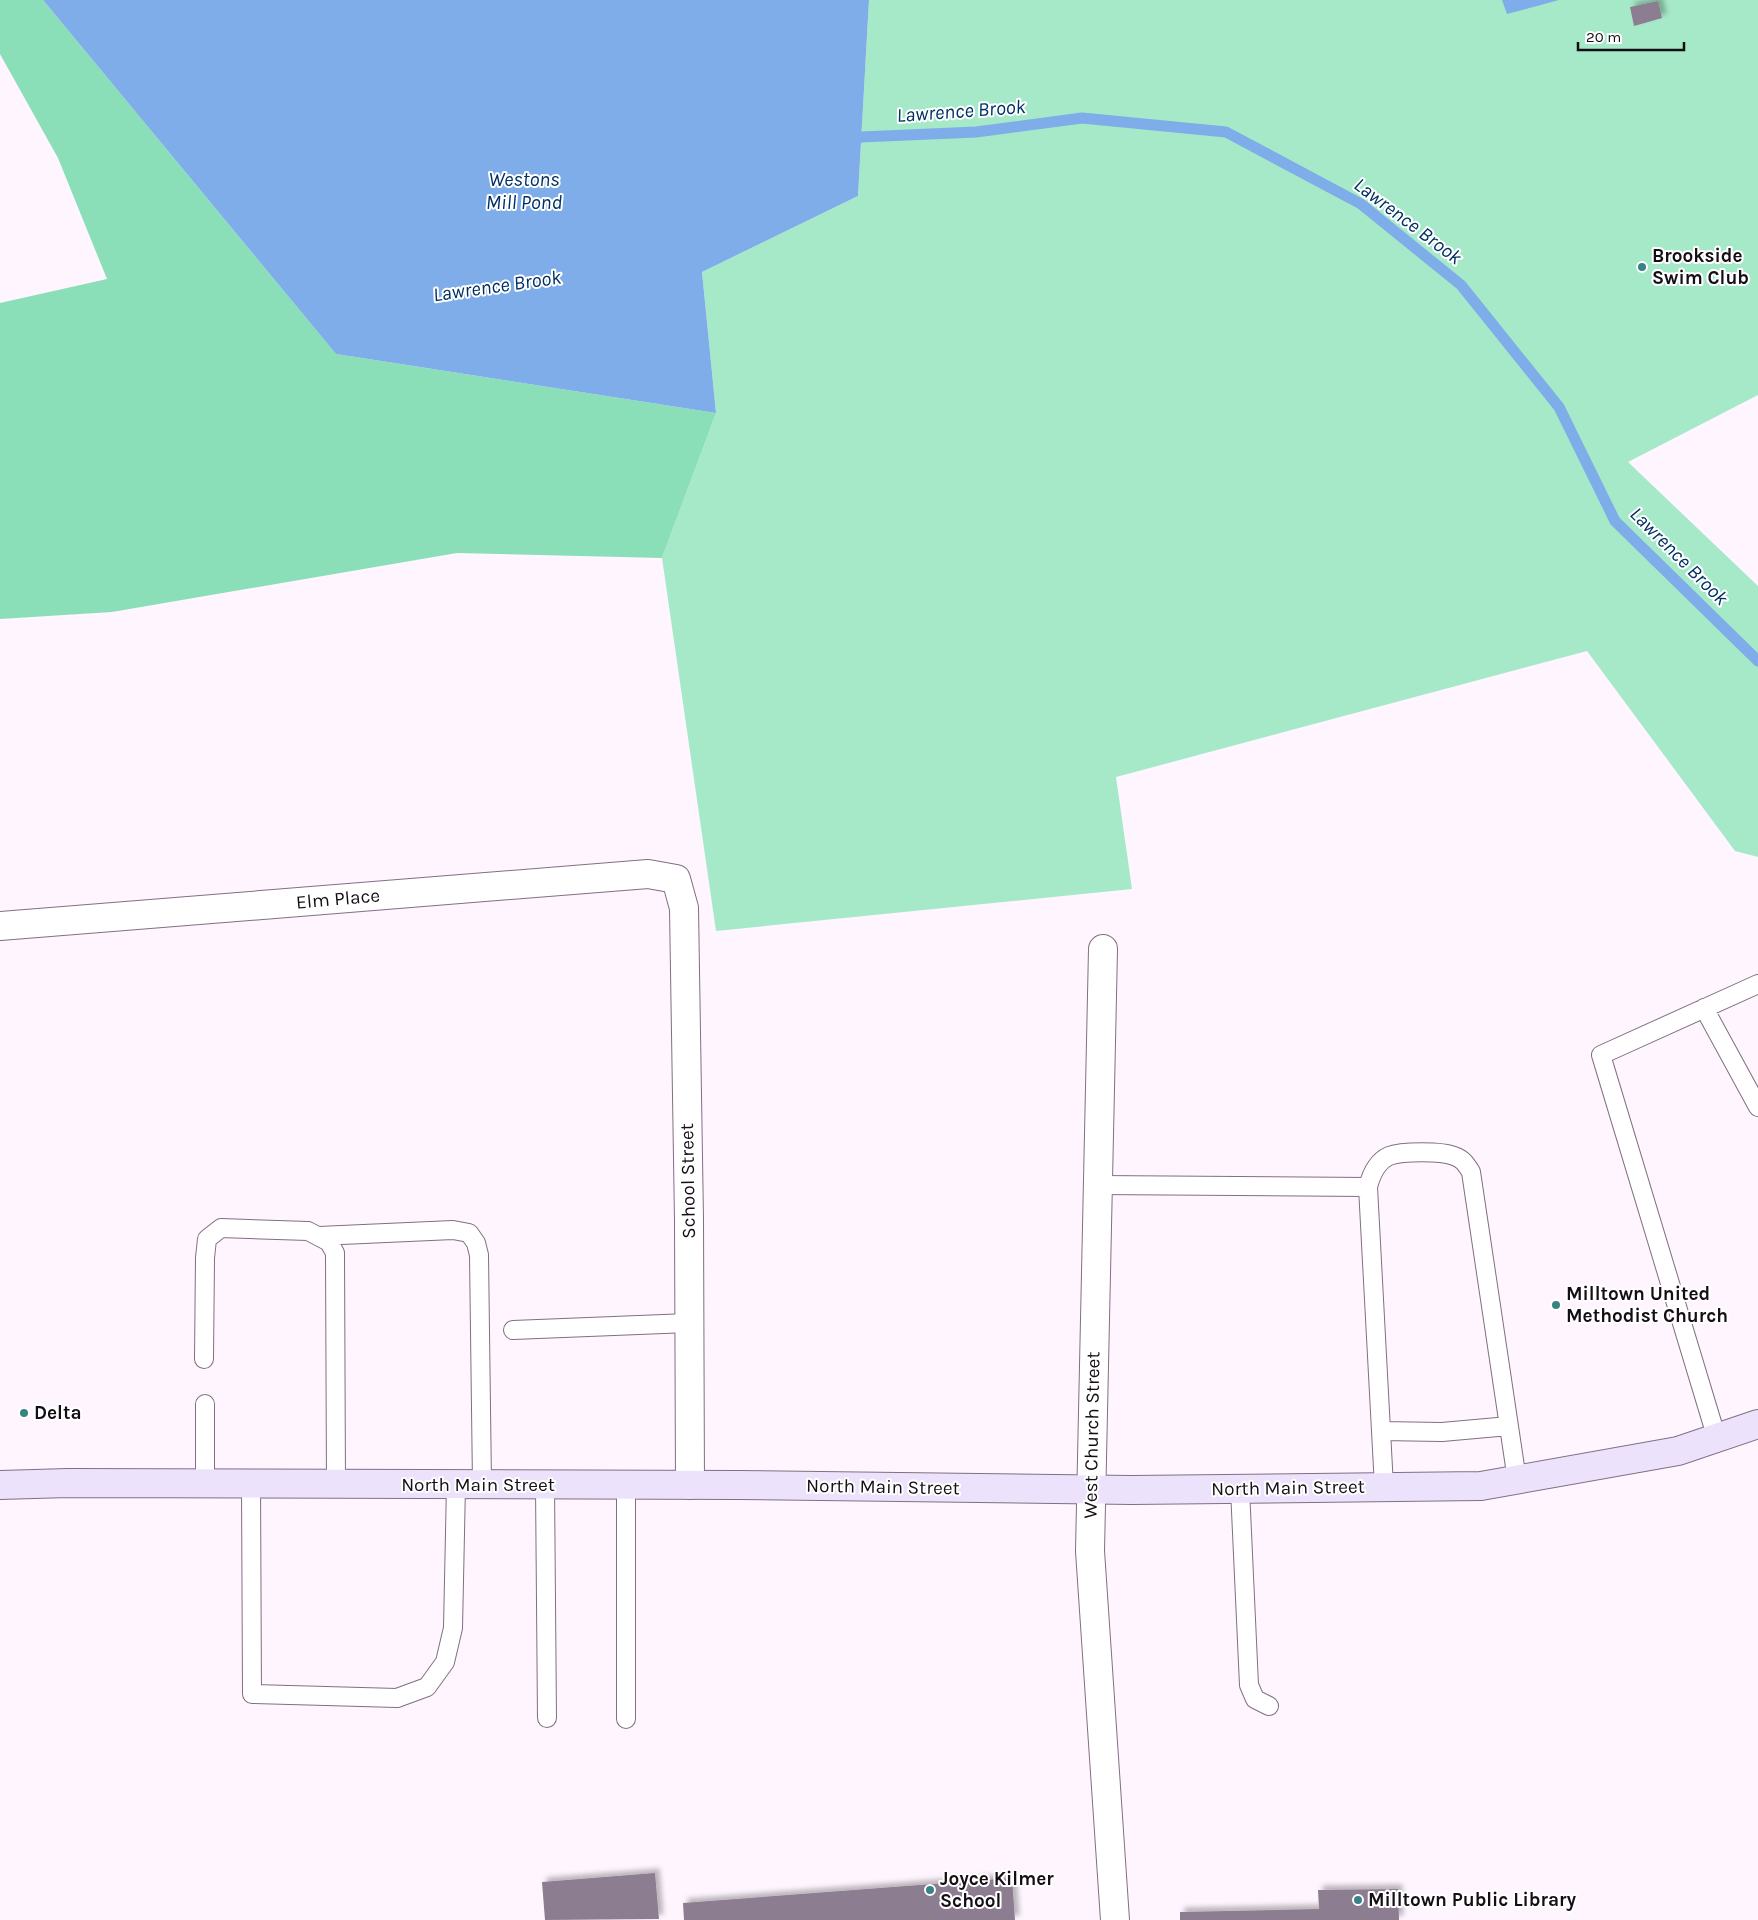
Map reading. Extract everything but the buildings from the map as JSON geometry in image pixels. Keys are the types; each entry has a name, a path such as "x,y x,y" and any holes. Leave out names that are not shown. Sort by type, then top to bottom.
{"street":[{"name":"Elm Place","path":"0,926 648,874 676,878"},
{"name":"School Street","path":"676,878 684,908 690,1485"},
{"name":"West Church Street","path":"1103,949 1090,1551 1115,1920"},
{"name":"North Main Street","path":"0,1485 690,1485 1091,1489 1481,1486 1678,1451 1758,1424"}],"lane":[{"path":"1717,1438 1602,1055 1758,984"},
{"path":"1704,1008 1758,1107"},
{"path":"1384,1487 1368,1187 1370,1176 1375,1168 1388,1156 1402,1154 1436,1153 1454,1155 1464,1162 1471,1172 1517,1480"},
{"path":"1097,1185 1368,1187"},
{"path":"204,1359 204,1258 206,1239 221,1228 308,1231 329,1242 335,1253 336,1484"},
{"path":"251,1484 252,1694 397,1698 427,1687 446,1662 453,1628 469,1485 479,1254 476,1243 469,1233 453,1230 318,1236"},
{"path":"513,1330 689,1323"},
{"path":"205,1404 205,1484"},
{"path":"1380,1431 1442,1432 1509,1426"},
{"path":"545,1485 547,1718"},
{"path":"626,1485 626,1719"},
{"path":"1240,1489 1249,1685 1255,1700 1269,1706"}],"green space":[{"path":"0,0 43,0 336,354 716,413 662,558 457,553 112,612 0,619 0,303 107,279 58,158 0,54"},
{"path":"869,0 1758,0 1758,395 1628,462 1758,586 1758,857 1735,851 1587,651 1116,777 1132,889 716,931 662,558 716,413 702,272 858,196"}],"water":[{"name":"Westons Mill Pond","path":"43,0 869,0 858,196 702,272 716,413 336,354"},
{"path":"1502,0 1559,0 1507,14"}],"waterway":[{"name":"Lawrence Brook","path":"848,142 861,137 976,132 1082,118 1226,132 1361,204 1461,285 1559,407 1615,521 1758,661"}],"place":[{"name":"Brookside Swim Club","path":"1642,267"},
{"name":"Milltown United Methodist Church","path":"1556,1305"},
{"name":"Delta","path":"24,1413"},
{"name":"Joyce Kilmer School","path":"930,1890"},
{"name":"Milltown Public Library","path":"1358,1900"}]}
